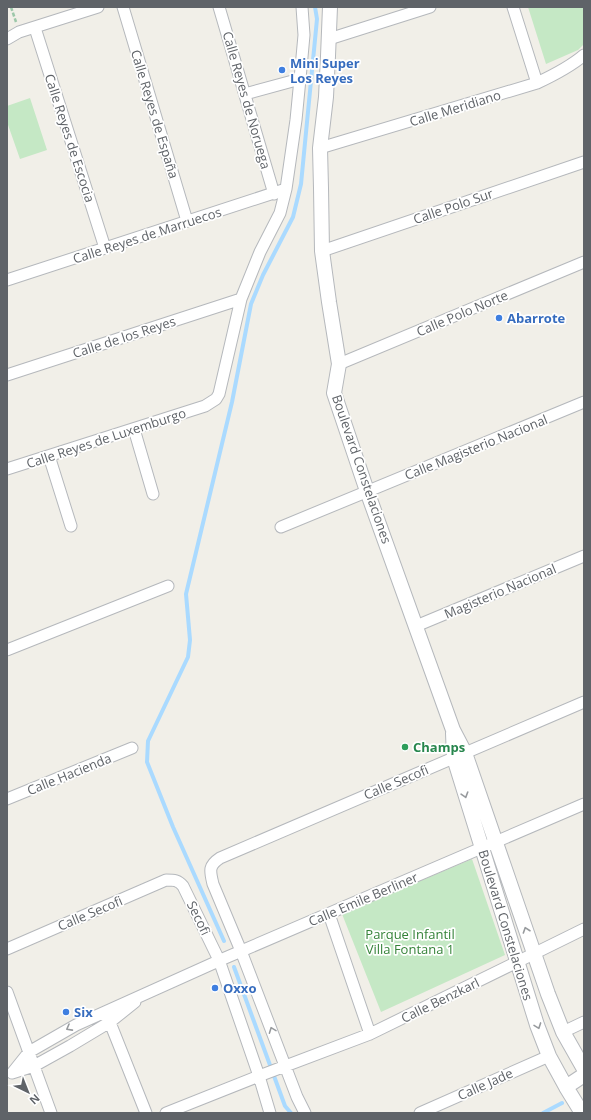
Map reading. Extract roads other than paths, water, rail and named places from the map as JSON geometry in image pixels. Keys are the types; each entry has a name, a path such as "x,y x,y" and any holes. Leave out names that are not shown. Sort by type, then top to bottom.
{"street":[{"path":"7,39 19,32 98,7"},
{"name":"Calle Reyes de España","path":"123,7 187,221"},
{"name":"Calle Reyes de Noruega","path":"219,7 274,194"},
{"path":"241,299 260,252 280,213 286,189 296,120 304,35 302,7"},
{"name":"Boulevard Constelaciones","path":"330,7 326,97 320,148 322,251 339,364 334,393 453,730 482,848 537,1024 549,1056 582,1113"},
{"path":"329,39 430,7"},
{"path":"513,7 538,83"},
{"name":"Calle Reyes de Escocia","path":"35,28 105,248"},
{"name":"Calle Meridiano","path":"320,148 538,83 557,74 575,63 584,55"},
{"path":"245,94 300,79"},
{"name":"Calle Polo Sur","path":"322,251 584,162"},
{"name":"Calle Reyes de Marruecos","path":"8,276 105,248 286,189"},
{"name":"Calle Polo Norte","path":"339,364 584,262"},
{"name":"Calle de los Reyes","path":"7,375 241,299"},
{"name":"Calle Reyes de Luxemburgo","path":"7,469 205,406 216,399 219,394 241,299"},
{"name":"Calle Magisterio Nacional","path":"281,527 584,402"},
{"path":"134,429 153,494"},
{"path":"49,456 71,526"},
{"name":"Magisterio Nacional","path":"416,626 584,556"},
{"path":"7,650 168,586"},
{"name":"Calle Secofi","path":"211,867 214,862 220,858 584,702"},
{"name":"Calle Hacienda","path":"7,799 132,748"},
{"name":"Boulevard Constelaciones","path":"459,755 496,842 548,994 563,1032 584,1069"},
{"name":"Calle Emile Berliner","path":"10,1074 29,1052 76,1025 240,951 584,804"},
{"name":"Secofi","path":"211,867 210,872 213,884 297,1097 305,1112"},
{"name":"Calle Secofi","path":"7,949 166,880 174,880"},
{"name":"Secofi","path":"174,880 180,882 183,886 222,959 263,1074 270,1113"},
{"path":"328,914 370,1034"},
{"name":"Calle Benzkarl","path":"263,1074 370,1034 584,929"},
{"path":"7,992 51,1113"},
{"name":"Calle Emile Berliner","path":"10,1074 34,1066 70,1046 110,1022 143,995"},
{"path":"106,1011 146,1113"},
{"path":"563,1032 584,1022"},
{"name":"Calle Jade","path":"420,1113 549,1056"},
{"path":"166,1113 263,1074"},
{"path":"566,1087 584,1075"}],"waterway":[{"path":"224,941 173,827 147,762 148,741 188,657 190,640 186,594 232,402 251,304 263,275 293,217 301,184 317,19 315,7"},
{"path":"234,967 285,1106 291,1113"},
{"path":"543,1113 562,1103"}],"place":[{"name":"Mini Super Los Reyes","path":"282,70"},
{"name":"Abarrote","path":"499,318"},
{"name":"Champs","path":"405,747"},
{"name":"Oxxo","path":"215,988"},
{"name":"Six","path":"66,1012"}],"park label":[{"name":"Parque Infantil Villa Fontana 1","path":"410,942"}]}
